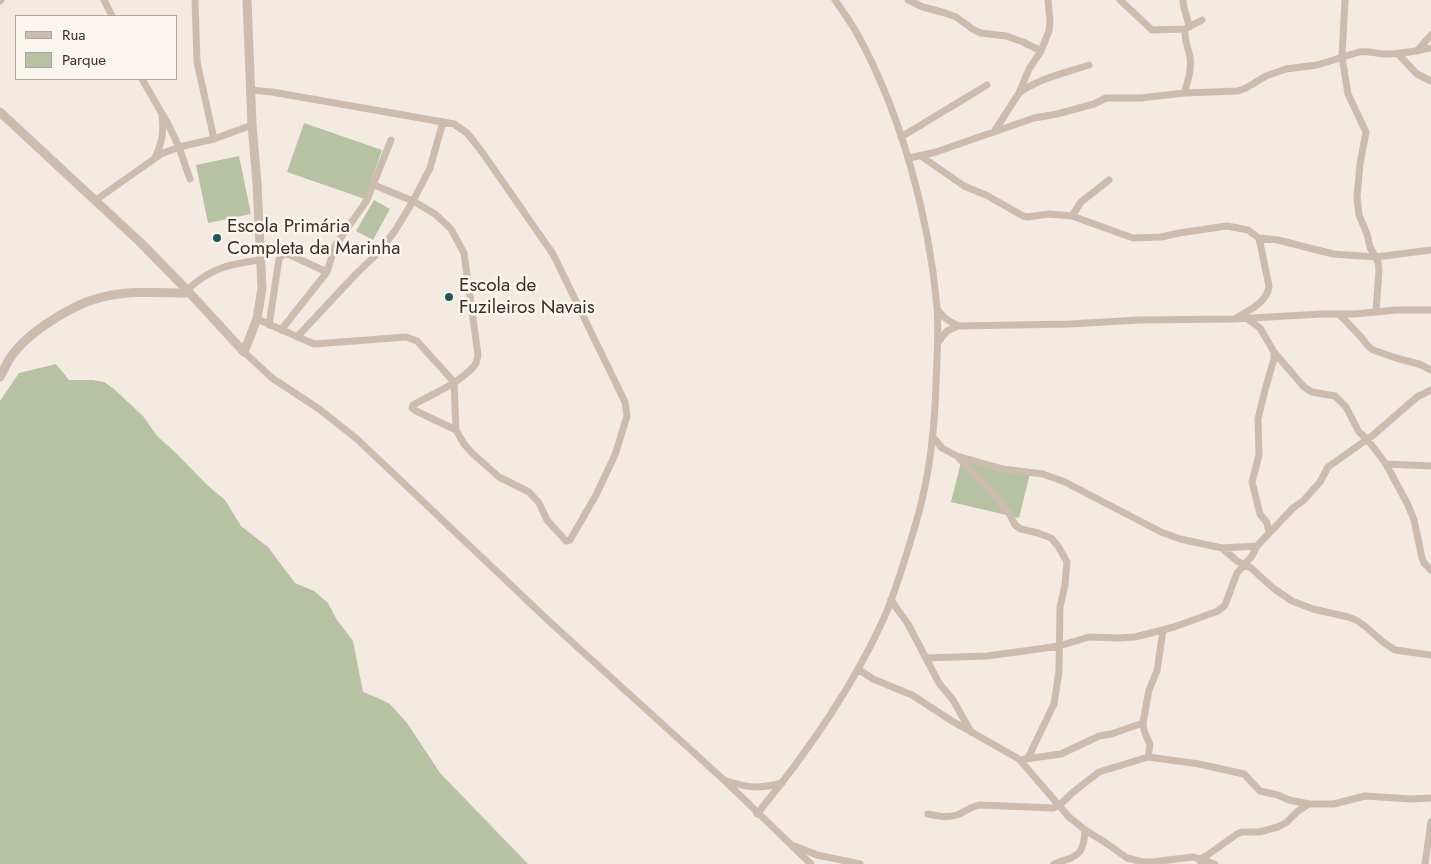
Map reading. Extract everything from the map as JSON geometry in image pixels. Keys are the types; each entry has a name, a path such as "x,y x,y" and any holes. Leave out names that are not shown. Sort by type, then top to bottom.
{"street":[{"path":"104,0 112,15"},
{"path":"196,0 198,62 214,139"},
{"path":"244,352 257,319 262,288 250,90 247,0"},
{"path":"757,814 831,716 858,669 884,616 899,580 922,500 933,437 937,308 930,250 909,158 902,137 877,74 858,36 835,0"},
{"path":"908,0 923,7 956,17 981,33 1006,36 1041,51"},
{"path":"994,132 1019,93 1029,69 1041,51 1049,31 1048,0"},
{"path":"1120,0 1152,30 1187,28 1202,20"},
{"path":"1183,0 1183,7 1188,20 1184,37 1190,56 1188,81 1184,93"},
{"path":"1345,0 1342,57 1348,94 1366,132 1360,164 1357,197 1359,215 1370,247 1376,257 1379,270 1376,311"},
{"path":"1417,51 1431,35"},
{"path":"909,158 921,156 1034,118 1057,114 1106,98 1140,98 1184,93 1238,91 1266,76 1286,69 1317,66 1366,51 1398,54 1431,48"},
{"path":"1398,54 1417,74 1431,81"},
{"path":"1019,93 1039,81 1089,65"},
{"path":"143,80 179,147 190,179"},
{"path":"902,137 987,85"},
{"path":"250,90 272,92 454,124 467,133 482,152 553,254 625,402 627,416 615,455 596,496 570,540 565,540 547,520 539,503 530,492 499,477 464,444 456,430 454,382 422,346 412,338 314,344 257,319"},
{"path":"0,112 96,200 189,291 244,352 272,378 320,409 357,439 551,623 724,780 757,814 811,864"},
{"path":"155,158 162,140 162,114"},
{"path":"297,337 376,255 395,231 430,168 443,122"},
{"path":"96,200 161,154 179,147 214,139 252,125"},
{"path":"281,330 327,272 335,246 367,200 391,140"},
{"path":"921,156 964,186 988,196 1023,216 1049,214 1072,216 1133,238 1161,237 1179,232 1227,226 1248,230 1259,238 1278,240 1333,254 1376,257 1431,250"},
{"path":"1072,216 1081,202 1109,180"},
{"path":"374,185 413,201 435,214 451,229 464,253 478,355 477,362 454,382 413,405 412,408 456,430"},
{"path":"1234,319 1257,306 1269,291 1270,286 1259,238"},
{"path":"269,325 279,259 282,256 288,254 327,272"},
{"path":"189,291 194,284 222,266 260,260"},
{"path":"0,377 13,354 31,336 65,313 91,300 104,296 189,291"},
{"path":"937,308 942,316 958,326"},
{"path":"937,343 947,331 958,326 1234,319 1321,314 1340,315 1396,310 1431,310"},
{"path":"1340,315 1373,350 1419,364 1431,370"},
{"path":"1246,318 1260,328 1274,352 1304,387 1312,392 1336,396 1346,407 1359,432 1386,464 1408,505 1416,528 1422,558 1431,570"},
{"path":"1269,532 1267,523 1260,514 1252,482 1259,455 1258,420 1264,390 1274,360 1274,352"},
{"path":"926,658 987,656 1059,646 1089,637 1135,637 1218,612 1225,605 1237,573 1245,565 1257,546 1293,508 1303,501 1320,482 1328,467 1367,440 1417,397 1431,390"},
{"path":"933,437 942,448 957,456 1003,469 1043,474 1066,482 1161,532 1199,544 1222,548 1257,546"},
{"path":"930,456 937,451 946,451"},
{"path":"957,456 1000,502 1020,529 1051,538 1067,562 1060,607 1059,672 1054,704 1028,758"},
{"path":"1386,464 1431,466"},
{"path":"1222,548 1251,568 1273,588 1292,601 1313,609 1356,620 1382,642 1395,650 1431,655"},
{"path":"891,599 908,624 939,683 953,700 971,732"},
{"path":"1148,757 1150,745 1143,723 1149,690 1157,671 1163,630"},
{"path":"858,669 873,679 912,695 1019,759 1069,818 1127,858 1152,862 1193,857 1200,862 1215,864"},
{"path":"1019,759 1062,754 1098,736 1111,734 1143,723"},
{"path":"928,814 944,817 956,815 980,805 1043,808 1059,806 1099,772 1148,757 1199,764 1244,774 1260,791 1310,804 1334,804 1365,796 1411,799 1431,798"},
{"path":"724,780 740,785 766,787 783,782"},
{"path":"1200,862 1237,834 1278,828 1287,822 1298,810 1310,804"},
{"path":"1425,864 1431,822"},
{"path":"1054,864 1070,859 1080,852 1084,842 1085,830"},
{"path":"790,844 818,855 860,864"}],"green space":[{"path":"304,123 382,150 365,199 287,172"},
{"path":"239,156 251,214 208,223 196,165"},
{"path":"374,200 390,209 373,240 356,231"},
{"path":"56,364 69,380 104,382 114,389 143,416 157,436 225,500 241,526 268,547 295,583 314,591 328,603 337,620 353,641 363,692 390,704 407,723 440,773 528,864 0,864 0,401 19,373"},
{"path":"962,458 1030,473 1019,518 951,502"}],"place":[{"name":"Escola Primária Completa da Marinha","path":"217,238"},
{"name":"Escola de Fuzileiros Navais","path":"449,297"}]}
